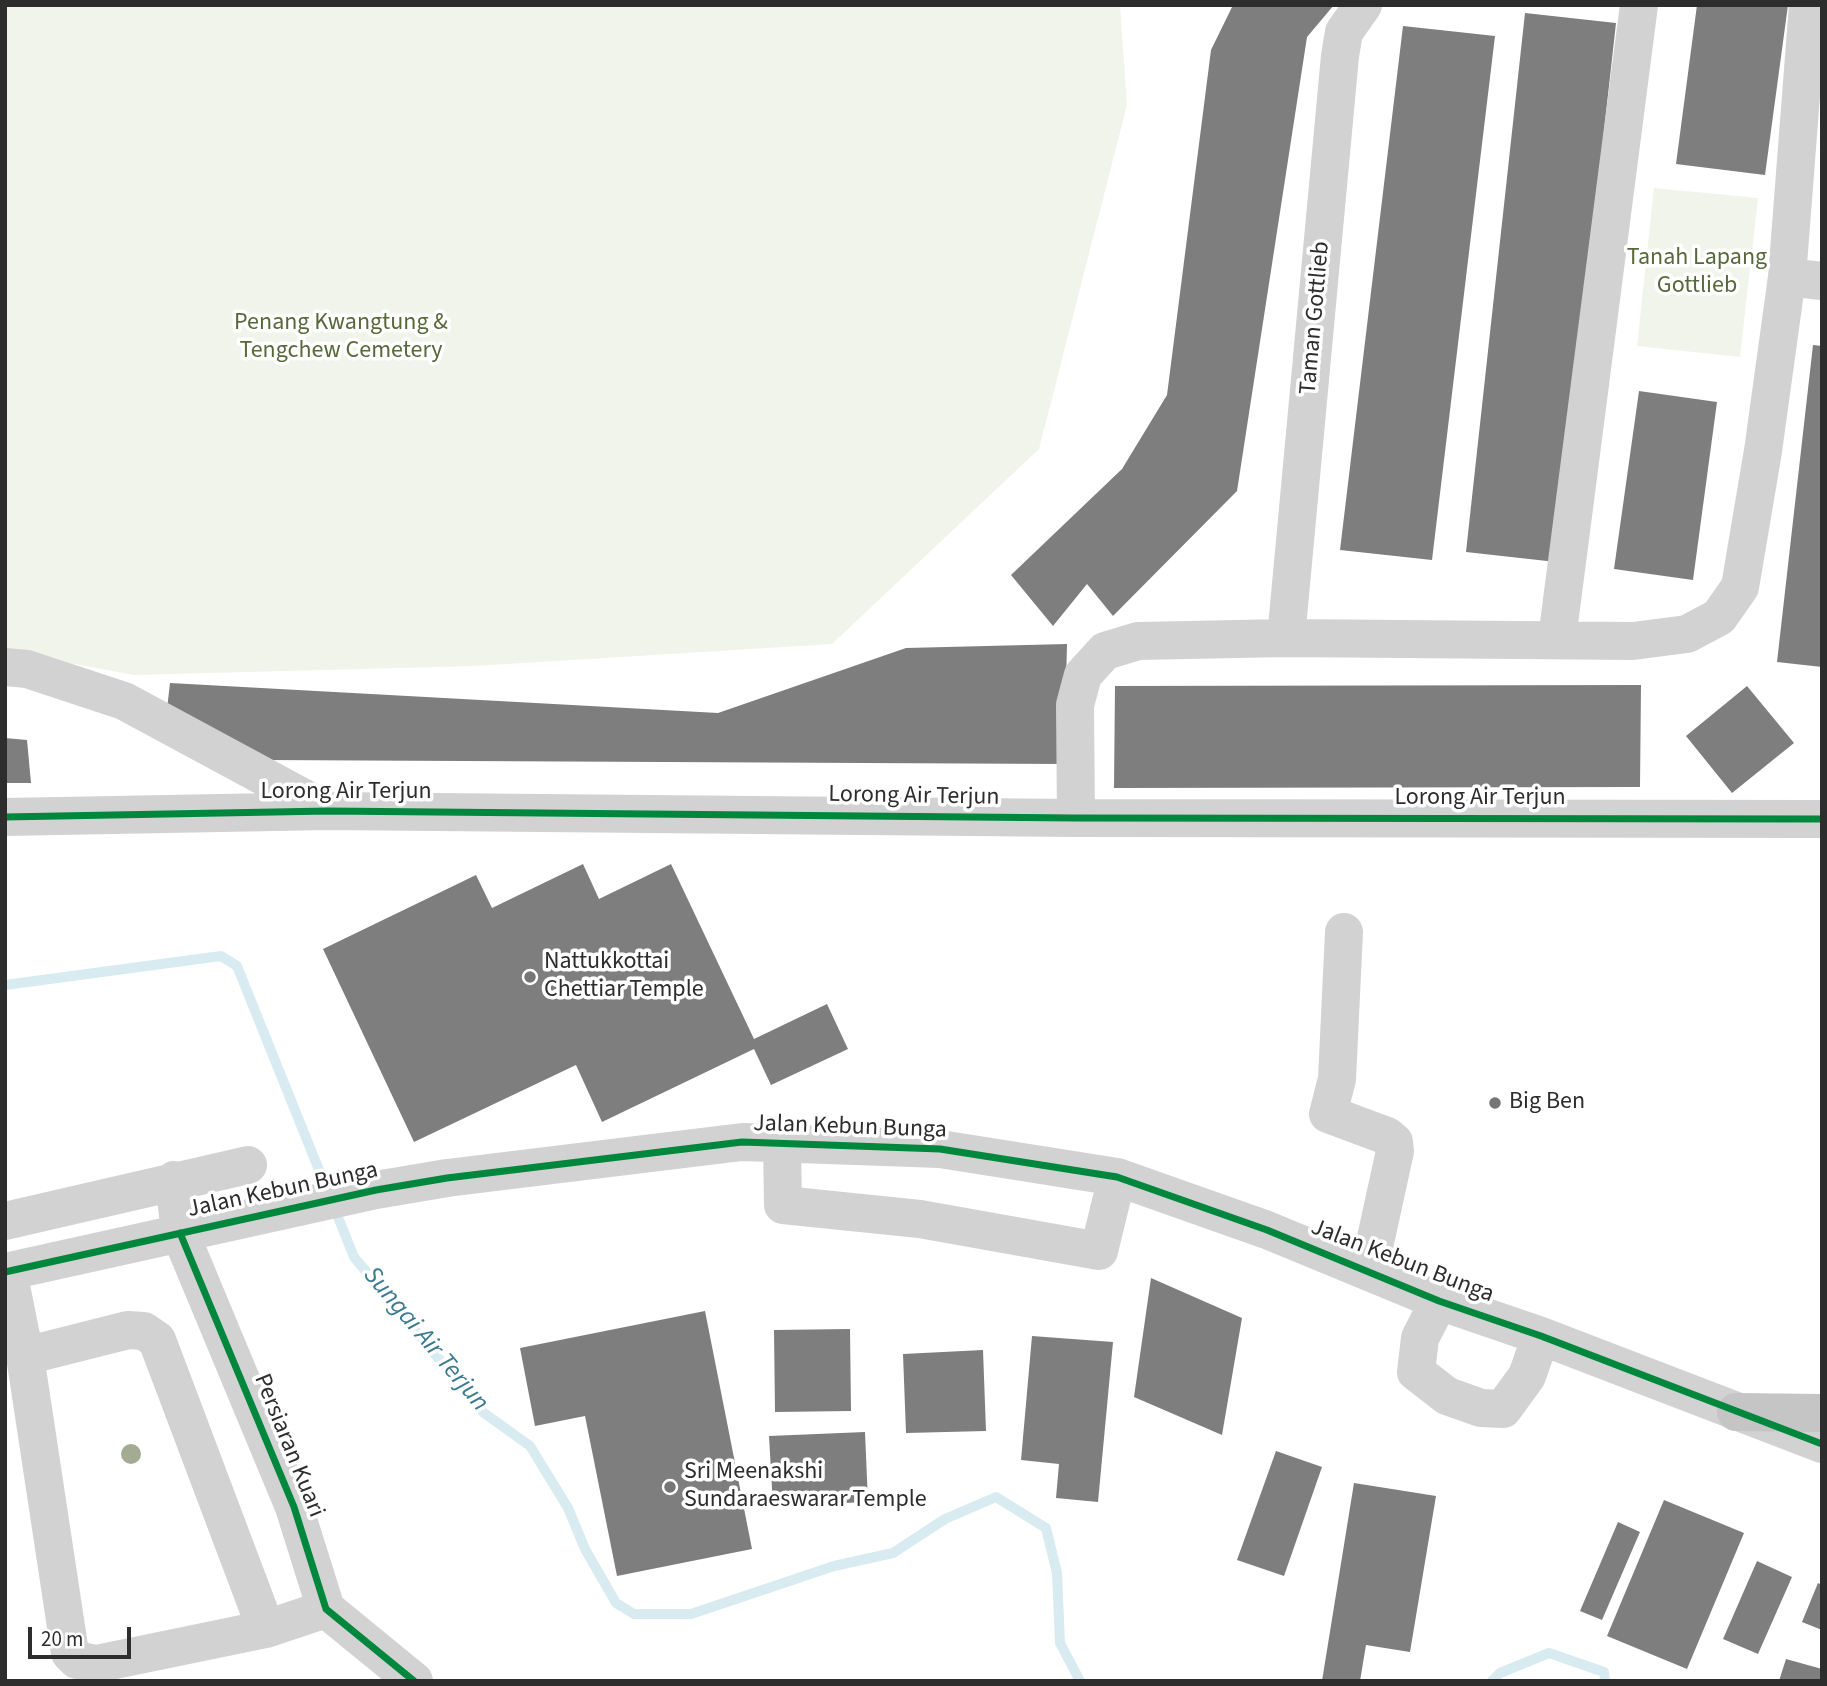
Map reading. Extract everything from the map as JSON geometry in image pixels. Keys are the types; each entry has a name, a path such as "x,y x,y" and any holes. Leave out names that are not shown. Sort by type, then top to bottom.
{"main road":[{"path":"1736,1412 1822,1413"}],"street":[{"name":"Taman Gottlieb","path":"1286,638 1339,56 1344,32 1363,5"},
{"path":"1557,639 1639,5"},
{"path":"1076,818 1075,705 1083,675 1105,651 1138,641 1286,638 1633,641 1687,634 1719,617 1740,587 1763,451 1804,279 1808,5"},
{"path":"5,667 27,669 124,701 327,811"},
{"name":"Lorong Air Terjun","path":"5,817 327,811 1076,818 1822,819"},
{"path":"1344,932 1337,1079 1328,1114 1387,1136 1394,1142 1395,1151 1369,1270"},
{"name":"Jalan Kebun Bunga","path":"7,1272 376,1190 627,1155 742,1142 940,1149 1117,1177 1369,1270 1440,1301 1541,1336 1822,1444"},
{"path":"782,1145 783,1205 920,1219 1099,1251 1117,1177"},
{"path":"5,1221 248,1165"},
{"name":"Persiaran Kuari","path":"174,1180 180,1233 294,1507 326,1609"},
{"path":"7,1272 24,1356 70,1653 77,1660 96,1664 266,1629 326,1609 414,1681"},
{"path":"1440,1301 1420,1338 1416,1372 1447,1396 1481,1408 1503,1409 1527,1376 1541,1336"},
{"path":"24,1356 128,1330 144,1331 157,1340 266,1629"}],"green space":[{"name":"Penang Kwangtung & Tengchew Cemetery","path":"5,5 1120,5 1127,105 1039,449 832,644 475,666 134,675 5,651"},
{"name":"Tanah Lapang Gottlieb","path":"1654,188 1758,198 1740,357 1637,346"}],"building":[{"path":"1233,5 1334,5 1307,37 1237,491 1113,616 1087,584 1053,626 1011,575 1122,469 1167,395 1211,50"},
{"path":"1697,5 1788,5 1765,175 1676,164"},
{"path":"1525,13 1616,23 1556,562 1466,552"},
{"path":"1403,26 1495,36 1432,560 1340,550"},
{"path":"1813,345 1822,346 1822,667 1777,662"},
{"path":"1639,391 1717,402 1693,580 1614,569"},
{"path":"1067,644 1064,764 264,760 167,709 170,683 718,713 906,648"},
{"path":"1641,685 1640,787 1114,788 1115,686"},
{"path":"1747,686 1794,743 1732,793 1686,736"},
{"path":"5,738 27,740 31,783 5,783"},
{"name":"Nattukkottai Chettiar Temple","path":"583,864 599,899 671,864 754,1039 827,1004 848,1049 771,1085 754,1049 602,1122 576,1065 414,1142 323,949 476,875 492,908"},
{"path":"1151,1278 1242,1318 1222,1435 1134,1397"},
{"name":"Sri Meenakshi Sundaraeswarar Temple","path":"705,1311 752,1549 617,1576 585,1416 535,1426 520,1348"},
{"path":"850,1329 851,1411 775,1412 774,1330"},
{"path":"1032,1336 1113,1342 1098,1502 1056,1498 1059,1464 1021,1460"},
{"path":"983,1350 986,1431 906,1433 903,1354"},
{"path":"865,1432 868,1502 773,1506 769,1436"},
{"path":"1276,1451 1322,1467 1284,1576 1237,1560"},
{"path":"1354,1483 1436,1496 1410,1652 1366,1645 1360,1681 1322,1681"},
{"path":"1664,1500 1744,1533 1687,1669 1607,1636"},
{"path":"1618,1522 1640,1532 1602,1620 1580,1611"},
{"path":"1757,1561 1792,1577 1758,1654 1723,1639"},
{"path":"1818,1583 1822,1585 1822,1630 1802,1622"},
{"path":"1786,1659 1822,1669 1822,1681 1779,1681"}],"waterway":[{"name":"Sungai Air Terjun","path":"5,985 221,956 237,966 354,1257 484,1413 530,1446 568,1508 585,1549 616,1603 634,1614 691,1614 834,1566 893,1553 945,1519 996,1497 1046,1528 1057,1573 1060,1643 1080,1681"},
{"name":"Sungai Air Terjun","path":"1492,1681 1500,1673 1549,1653 1604,1672 1605,1681"}],"cycle path":[{"path":"5,817 328,811 1076,818 1822,819"},
{"path":"5,1272 376,1190 447,1178 742,1142 940,1149 1117,1177 1267,1230 1439,1301 1541,1336 1822,1444"},
{"path":"180,1233 294,1507 326,1609 414,1681"}],"place":[{"name":"Nattukkottai Chettiar Temple","path":"530,977"},
{"name":"Big Ben","path":"1495,1103"},
{"name":"Sri Meenakshi Sundaraeswarar Temple","path":"670,1487"}]}
